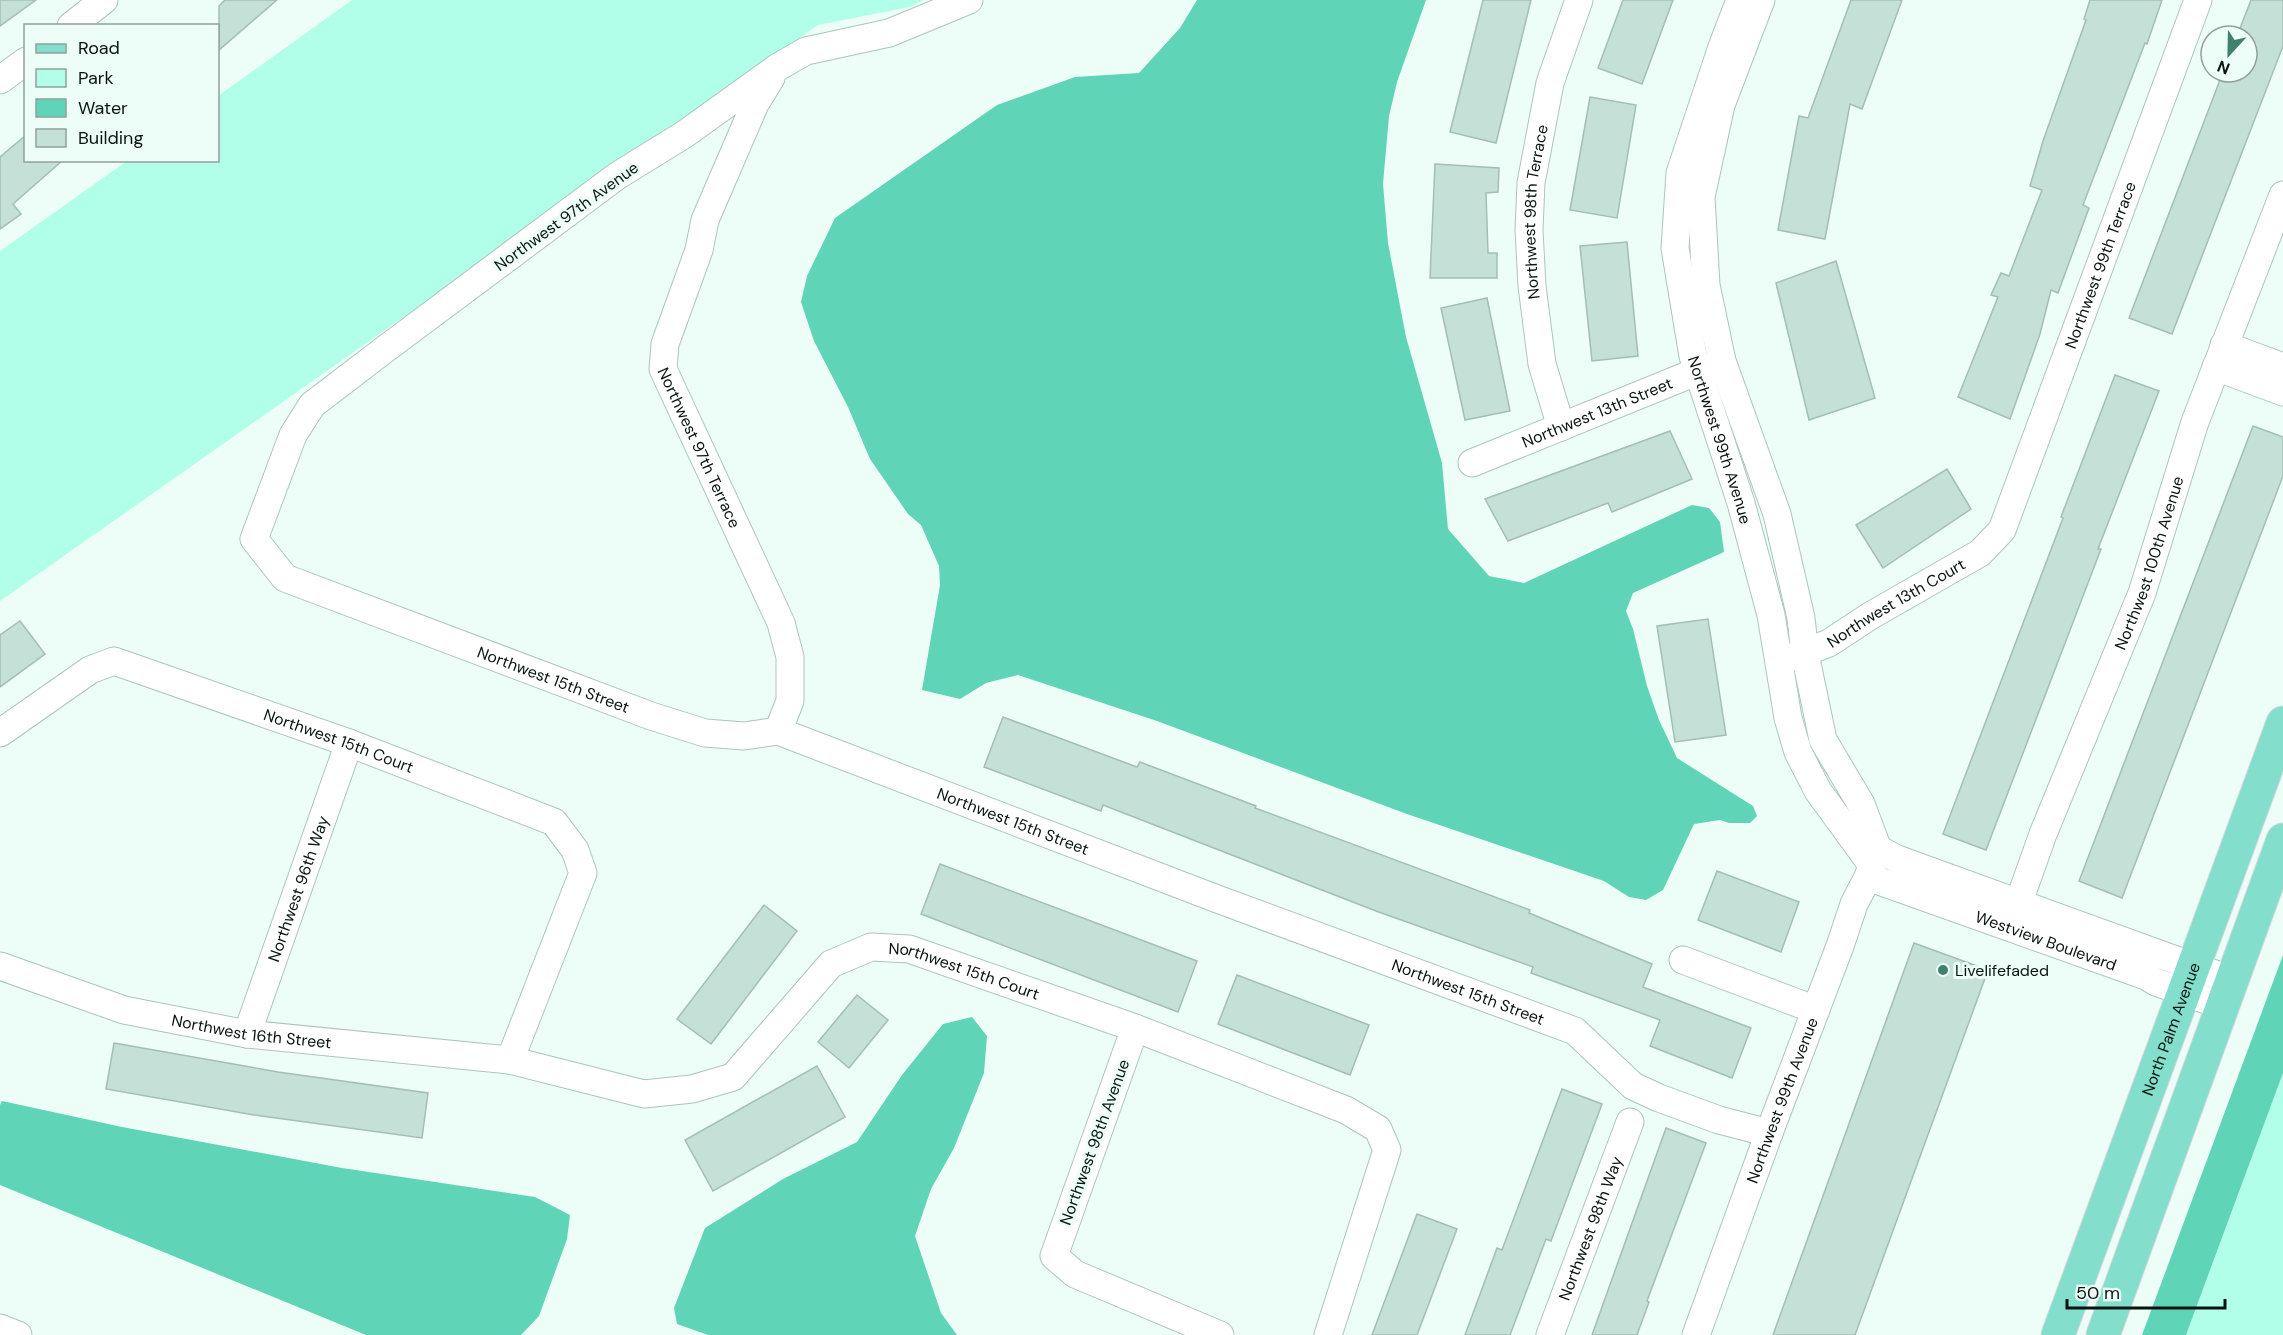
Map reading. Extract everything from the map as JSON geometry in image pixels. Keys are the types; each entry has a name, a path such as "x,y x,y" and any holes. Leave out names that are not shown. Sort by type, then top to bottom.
{"main road":[{"name":"North Palm Avenue","path":"2058,1335 2283,723"},
{"path":"2103,1335 2283,840"}],"street":[{"path":"74,24 104,0"},
{"name":"Northwest 97th Avenue","path":"254,539 293,435 312,405 617,176 685,134 778,68 806,51 889,33 969,0"},
{"name":"Northwest 98th Terrace","path":"1561,427 1542,364 1532,286 1529,230 1531,183 1550,83 1579,0"},
{"name":"Northwest 99th Avenue","path":"1740,0 1680,172 1675,248 1697,371 1740,503 1771,615 1788,718 1798,752 1818,791 1873,864"},
{"name":"Northwest 99th Avenue","path":"1696,1335 1768,1133 1854,904 1873,864 1861,804 1823,740 1805,654 1801,618 1777,514 1722,361 1706,285 1701,197 1721,105 1761,0"},
{"name":"Northwest 99th Terrace","path":"2002,530 2198,0"},
{"path":"0,80 24,62"},
{"name":"Northwest 97th Terrace","path":"778,68 755,104 705,220 699,250 665,344 663,369 782,623 790,657 790,701 778,731"},
{"name":"Northwest 100th Avenue","path":"2014,916 2043,834 2142,593 2195,422 2283,195"},
{"path":"2220,356 2283,367"},
{"path":"2220,356 2283,392"},
{"name":"Northwest 13th Street","path":"1472,464 1722,361"},
{"name":"Northwest 13th Court","path":"1780,662 1829,643 1870,616 1980,553 2002,530"},
{"name":"Northwest 15th Street","path":"254,539 285,578 651,716 705,733 744,736 778,731 1231,904 1575,1031 1633,1086 1719,1120 1768,1133"},
{"name":"Northwest 15th Court","path":"0,733 90,670 114,661 349,743 554,822 575,850 583,873 510,1060 644,1094 692,1089 733,1077 831,964 872,947 909,949 1135,1028 1346,1110 1378,1129 1387,1150 1328,1335"},
{"name":"Northwest 96th Way","path":"247,1034 349,743"},
{"name":"Westview Boulevard","path":"1873,864 2227,993"},
{"path":"1683,960 1816,1010"},
{"name":"Northwest 16th Street","path":"0,966 124,1010 247,1034 510,1060"},
{"name":"Northwest 98th Avenue","path":"1135,1028 1054,1256 1075,1274 1220,1335"},
{"name":"Northwest 98th Way","path":"1550,1335 1630,1122"},
{"path":"0,1328 18,1335"}],"green space":[{"path":"352,0 923,0 910,7 818,25 0,601 0,251 126,162 219,162 219,95"},
{"path":"2283,1073 2283,1335 2186,1335"}],"water":[{"path":"1197,0 1426,0 1397,82 1389,116 1383,184 1388,243 1406,337 1442,463 1448,529 1489,576 1524,583 1692,505 1709,508 1720,522 1724,552 1633,593 1626,611 1633,629 1647,686 1659,720 1677,758 1753,806 1757,816 1750,823 1729,823 1720,820 1694,824 1663,890 1646,900 1629,897 1604,881 1407,814 1157,721 1018,675 986,683 960,699 922,690 940,585 939,566 921,525 908,514 870,459 848,407 814,341 801,302 807,276 835,218 997,105 1075,77 1139,73 1180,28"},
{"path":"2283,955 2283,1073 2186,1335 2142,1335"},
{"path":"972,1017 987,1036 984,1073 954,1148 931,1189 915,1236 941,1313 957,1335 708,1335 677,1324 674,1308 705,1228 783,1179 857,1142 902,1075 943,1024"},
{"path":"2,1101 122,1127 342,1168 535,1197 570,1215 567,1239 539,1316 521,1335 366,1335 0,1185 0,1105"}],"building":[{"path":"0,0 36,0 0,26"},
{"path":"225,0 277,0 219,50 219,6"},
{"path":"1483,0 1531,0 1496,143 1450,132"},
{"path":"1623,0 1673,0 1642,84 1598,68"},
{"path":"1851,0 1902,0 1862,109 1850,104 1825,239 1778,230 1799,116 1808,118"},
{"path":"2090,0 2162,0 2147,44 2145,43 2083,205 2089,208 2058,293 2051,290 2040,334 2010,419 1958,397 1998,297 1991,295 2001,273 2009,276 2042,190 2030,186 2043,141 2086,20 2084,19"},
{"path":"2251,0 2283,0 2283,46 2172,334 2129,318 2218,84 2259,84 2259,24 2242,24"},
{"path":"1590,97 1636,105 1617,218 1570,210"},
{"path":"24,137 24,162 61,162 13,204 21,214 0,229 0,157"},
{"path":"1435,164 1499,168 1498,192 1486,193 1488,253 1497,253 1497,278 1430,278"},
{"path":"1627,242 1638,356 1592,361 1580,246"},
{"path":"1836,261 1875,398 1809,420 1776,283"},
{"path":"1487,298 1510,411 1465,420 1441,308"},
{"path":"2115,375 2159,391 1986,850 1943,834"},
{"path":"2253,426 2283,437 2283,476 2122,898 2079,881"},
{"path":"1670,431 1692,479 1612,512 1608,503 1508,541 1485,499"},
{"path":"1947,469 1971,509 1883,568 1856,525"},
{"path":"1708,619 1726,735 1675,742 1657,626"},
{"path":"20,621 45,654 0,687 0,635"},
{"path":"1003,717 1137,767 1140,762 1256,806 1255,808 1530,910 1529,913 1652,964 1643,987 1751,1028 1732,1078 1650,1046 1660,1020 1531,973 1533,967 1376,911 1103,805 1101,811 984,767"},
{"path":"940,864 1197,961 1178,1012 921,914"},
{"path":"1717,871 1799,902 1781,952 1698,920"},
{"path":"764,905 797,931 711,1044 677,1019"},
{"path":"1914,943 1988,970 1855,1335 1773,1335"},
{"path":"1237,975 1369,1025 1350,1075 1218,1024"},
{"path":"857,995 888,1020 849,1068 818,1042"},
{"path":"114,1043 278,1072 428,1093 422,1138 254,1115 106,1089"},
{"path":"817,1066 845,1117 713,1191 685,1140"},
{"path":"1562,1089 1602,1104 1551,1241 1546,1239 1510,1335 1465,1335 1497,1248 1502,1250"},
{"path":"1666,1128 1706,1143 1647,1301 1649,1302 1637,1335 1592,1335"},
{"path":"1417,1214 1457,1229 1417,1335 1372,1335"}],"place":[{"name":"Livelifefaded","path":"1943,970"}]}
